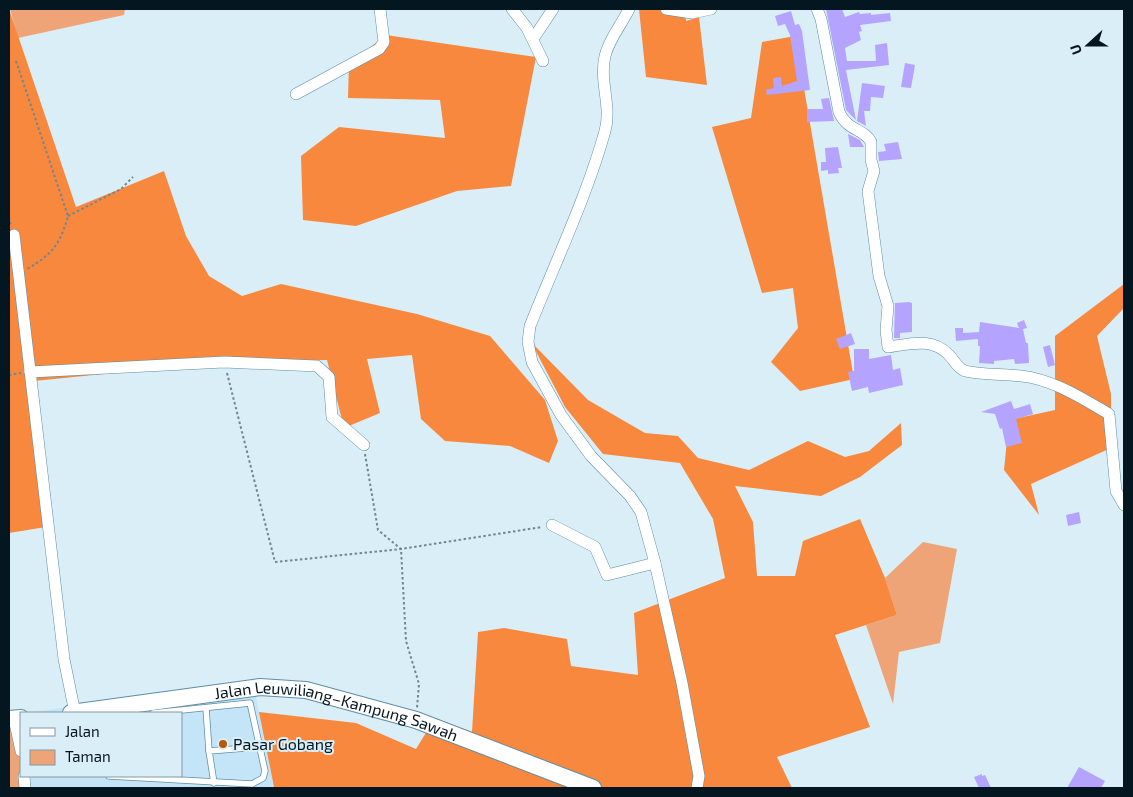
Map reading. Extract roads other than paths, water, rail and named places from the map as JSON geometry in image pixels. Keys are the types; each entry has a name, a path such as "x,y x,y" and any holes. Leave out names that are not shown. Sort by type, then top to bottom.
{"main road":[{"name":"Jalan Leuwiliang–Kampung Sawah","path":"94,712 260,687 306,690 416,720 593,788"}],"street":[{"path":"296,94 379,49 384,42 380,9"},
{"path":"512,9 533,39 543,61"},
{"path":"533,39 553,9"},
{"path":"629,9 605,55 603,78 608,121 599,152 530,326 528,342 534,368 560,414 591,456 630,496 641,512 655,563 685,701 699,776 697,788"},
{"path":"666,9 692,14 711,9"},
{"path":"817,9 821,19 839,112 843,123 864,133 872,142 871,160 874,171 868,191 879,276 888,306 886,330 888,347 925,342 932,344 950,356 952,361 963,370 1034,378 1078,396 1109,414 1116,491 1124,505"},
{"path":"14,235 64,659 75,712"},
{"path":"30,372 224,362 317,366 329,377 332,417 364,445"},
{"path":"552,526 595,547 607,575 655,563"},
{"path":"15,718 20,740"}],"lane":[{"path":"124,777 214,783 258,782 264,772 250,703 164,712"},
{"path":"206,708 209,751 214,783"},
{"path":"209,751 260,746"}],"place":[{"name":"Pasar Gobang","path":"223,744"}]}
